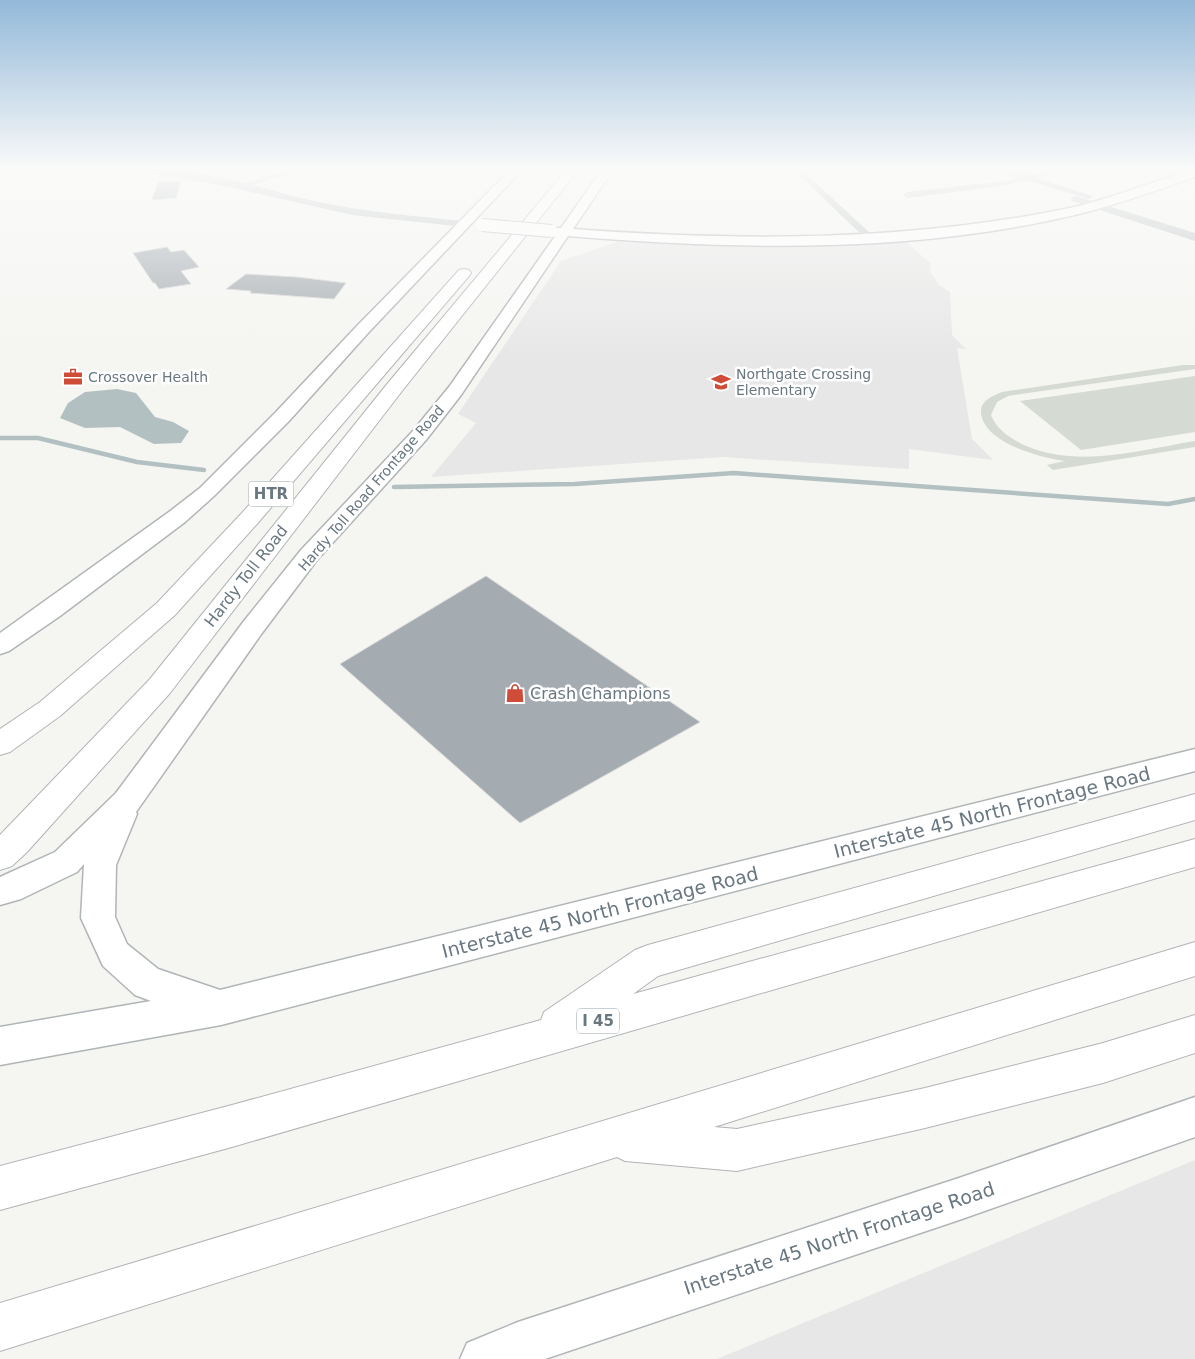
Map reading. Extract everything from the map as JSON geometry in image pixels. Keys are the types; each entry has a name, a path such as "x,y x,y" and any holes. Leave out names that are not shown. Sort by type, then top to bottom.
{"highway":[{"name":"Hardy Toll Road","path":"0,744 50,708 166,609 249,519 500,232"},
{"name":"Hardy Toll Road","path":"0,856 160,686 395,387 521,232"},
{"path":"543,1037 648,962 1195,807"},
{"name":"I 45","path":"0,1188 232,1126 1195,853"},
{"path":"0,1327 1195,959"},
{"path":"611,1139 737,1150 925,1108 1075,1070 1195,1034"}],"main road":[{"path":"0,645 83,587 207,492 282,417 362,330 465,232"},
{"name":"Hardy Toll Road Frontage Road","path":"127,802 309,555 419,436 455,391 557,232"},
{"path":"642,232 767,241 888,232"},
{"name":"Interstate 45 North Frontage Road","path":"0,1046 220,1008 1195,760"},
{"path":"0,892 66,862 127,802"},
{"path":"127,802 100,865 98,918 115,955 148,983 220,1008"},
{"name":"Interstate 45 North Frontage Road","path":"483,1359 518,1344 960,1199 1195,1117"}],"street":[{"path":"1182,232 1195,237"}],"shaded area":[{"name":"Northgate Crossing Elementary","path":"904,240 931,264 930,272 939,285 950,292 952,335 966,349 957,348 972,439 993,460 909,449 909,469 723,457 431,477 476,423 458,414 561,261 617,242 721,245"},
{"path":"1183,365 1195,365 1195,369 1008,396 997,402 991,415 1000,429 1024,445 1066,456 1087,457 1131,453 1195,441 1195,447 1053,470 1047,465 1065,461 1029,452 1003,441 984,424 981,413 982,405 985,402 1002,392"},
{"path":"1195,376 1195,432 1081,450 1020,401"},
{"path":"117,389 136,393 155,417 173,422 189,431 181,443 154,444 120,427 85,428 60,418 68,403 85,392"},
{"path":"1195,1160 1195,1359 717,1359"}],"building":[{"path":"167,247 171,252 184,250 199,267 181,271 191,284 159,289 133,253"},
{"path":"246,274 297,277 346,283 334,299 250,293 251,291 226,289"},
{"name":"Crash Champions","path":"486,576 700,722 520,823 340,664"}],"waterway":[{"path":"0,438 38,438 137,462 204,470"},
{"path":"394,487 575,484 734,473 1168,504 1195,499"}],"place":[{"name":"Crossover Health","path":"73,377"},
{"name":"Northgate Crossing Elementary","path":"721,382"},
{"name":"Crash Champions","path":"515,693"}]}
